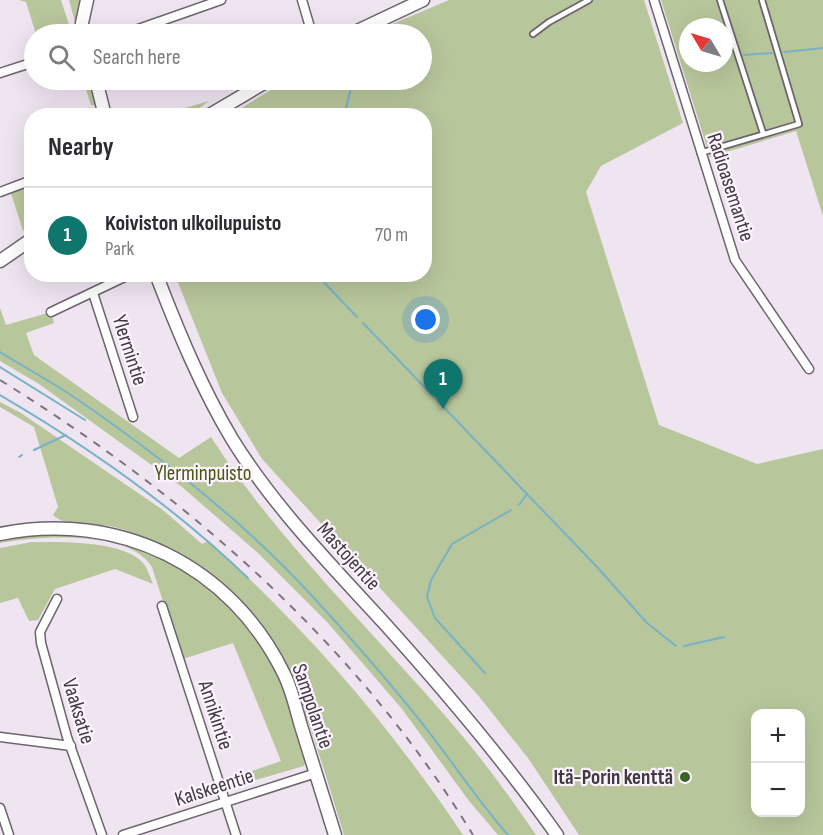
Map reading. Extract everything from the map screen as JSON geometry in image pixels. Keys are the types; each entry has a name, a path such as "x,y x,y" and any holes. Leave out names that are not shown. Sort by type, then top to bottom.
{"main road":[{"path":"82,24 87,0"},
{"path":"372,24 423,0"},
{"path":"99,90 104,108"},
{"path":"221,108 252,90"},
{"path":"0,261 24,244"},
{"name":"Mastojentie","path":"159,282 188,356 245,458 290,520 450,697 518,780 557,835"},
{"name":"Sampolantie","path":"0,534 26,528 70,527 116,534 159,549 197,572 236,603 263,638 285,675 336,835"}],"street":[{"path":"153,24 221,0"},
{"path":"302,0 309,24"},
{"name":"Radioasemantie","path":"654,0 735,260 809,369"},
{"path":"0,73 24,65"},
{"path":"0,192 24,183"},
{"name":"Ylermintie","path":"51,312 115,282"},
{"name":"Ylermintie","path":"93,293 133,417"},
{"name":"Vaaksatie","path":"57,599 40,632 41,643 70,746 102,835"},
{"name":"Annikintie","path":"162,606 236,835"},
{"path":"0,737 70,746"},
{"name":"Kalskeentie","path":"123,835 316,773"},
{"path":"0,808 9,835"}],"lane":[{"path":"534,34 549,22 589,0"},
{"path":"720,0 763,133"},
{"path":"700,153 798,124 762,0"}],"green space":[{"path":"19,0 61,0 69,24 33,24 26,2"},
{"path":"69,0 81,0 75,24"},
{"path":"449,0 644,0 683,123 601,166 586,192 659,425 757,464 823,449 823,835 579,835 528,758 477,694 262,459 222,393 178,282 432,282 432,108 241,108 271,90 432,90 432,24 393,24"},
{"path":"661,0 823,0 823,216 796,131 710,157 683,72 733,72 733,18 679,18 679,58"},
{"path":"86,90 92,90 97,106 91,105"},
{"path":"209,101 200,108 185,108"},
{"path":"24,188 23,231 11,193"},
{"name":"Ylerminpuisto","path":"0,308 6,325 51,312 54,323 26,333 34,355 179,458 211,437 265,512 448,719 505,790 536,835 498,835 469,801 402,709 328,623 258,553 182,487 39,384 0,361"},
{"path":"0,402 21,413 163,510 202,544 209,541 280,609 345,680 406,755 463,835 344,835 301,703 283,663 260,627 232,594 197,565 153,541 115,527 65,522 53,515 58,507 34,427 0,407"},
{"path":"35,532 76,533 117,539 165,557 208,585 244,622 272,665 291,711 306,760 304,766 225,789 222,781 281,761 233,643 183,659 152,567 140,555 124,546 82,538 37,538 0,543 0,538"},
{"path":"32,542 90,544 121,550 134,555 143,563 153,584 115,569 55,589 38,620 29,621 18,598 0,603 0,548"}],"waterway":[{"path":"784,52 823,48"},
{"path":"744,55 772,53"},
{"path":"346,108 350,90"},
{"path":"324,282 357,317"},
{"path":"363,323 597,567 647,623 676,646"},
{"path":"0,352 56,385 137,442 199,490 258,542 348,635 415,715 508,835"},
{"path":"0,367 85,420"},
{"path":"0,395 130,479 191,527 248,578"},
{"path":"34,450 66,435"},
{"path":"519,505 527,494"},
{"path":"485,673 435,618 427,597 431,580 452,544 511,510"},
{"path":"684,646 724,637"}],"railway":[{"path":"0,380 137,473 202,525 264,580 322,638 377,700 427,766 473,835"}],"place":[{"name":"Koiviston ulkoilupuisto","path":"443,409"},
{"name":"Itä-Porin kenttä","path":"685,777"}]}
